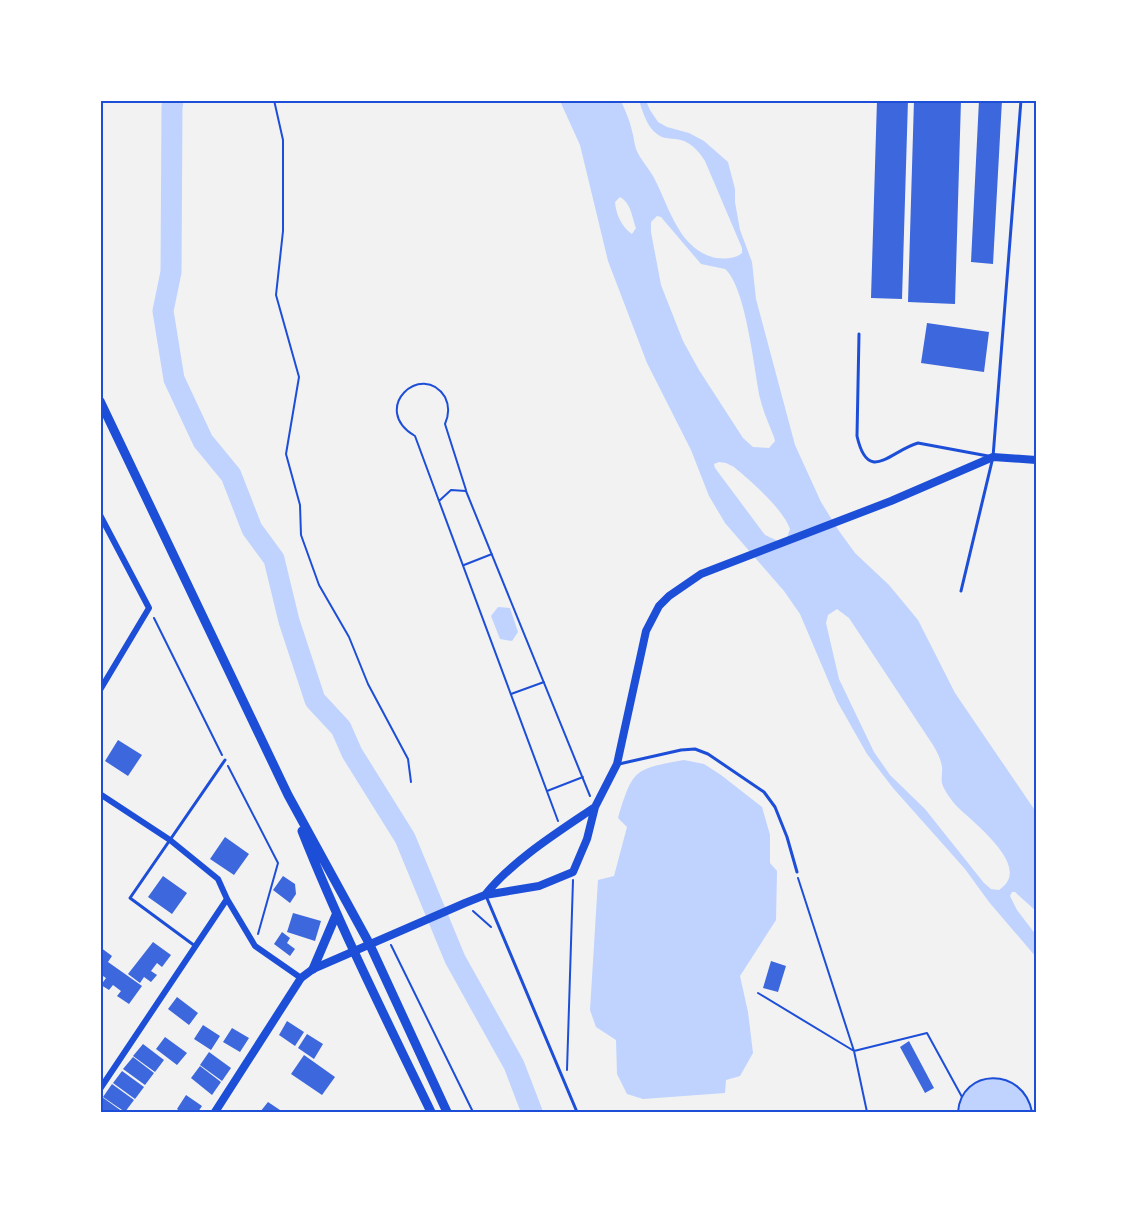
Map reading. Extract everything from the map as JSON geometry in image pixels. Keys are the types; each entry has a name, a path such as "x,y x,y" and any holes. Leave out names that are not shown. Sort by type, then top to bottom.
{"main road":[{"path":"100,401 288,795 369,943 447,1113"},
{"path":"288,795 352,951 431,1113"},
{"path":"313,969 336,915"}],"street":[{"path":"215,1113 302,978 313,969 485,895 539,886 573,872 587,839 595,807 617,764 646,631 652,617 664,601 701,574 891,501 993,457 1036,460"},
{"path":"100,515 149,608 100,690"},
{"path":"100,794 170,840 218,879 255,946 302,978"},
{"path":"485,895 497,880 561,830 595,807"},
{"path":"100,1089 227,899"}],"lane":[{"path":"961,591 993,457 1021,100"},
{"path":"859,334 857,436 866,459 876,463 886,460 918,443 993,457"},
{"path":"617,764 681,750 695,750 708,754 764,792 775,807 797,872"},
{"path":"196,947 130,898 225,760"},
{"path":"485,895 577,1113"}],"path":[{"path":"274,100 283,140 283,231 276,295 299,377 286,454 300,505 301,535 319,585 349,637 368,684 408,759 411,782"},
{"path":"561,830 415,436 407,432 399,419 396,407 401,394 413,385 426,384 439,389 447,402 449,414 445,424 466,491 595,807"},
{"path":"439,501 452,490 466,491"},
{"path":"463,565 492,554"},
{"path":"149,608 278,863 255,946"},
{"path":"511,694 544,682"},
{"path":"547,791 583,777"},
{"path":"566,1087 573,872"},
{"path":"797,872 854,1051 867,1113"},
{"path":"465,903 504,940"},
{"path":"386,936 473,1113"},
{"path":"758,993 854,1051 927,1032 962,1097"},
{"path":"958,1113 962,1097 970,1087 979,1081 991,1078 1001,1078 1014,1083 1023,1091 1032,1113"}],"water":[{"path":"560,101 621,101 630,123 636,149 653,176 676,225 692,246 716,258 736,256 742,253 742,248 705,161 689,144 659,136 646,119 639,101 646,101 658,122 704,141 728,162 735,189 740,230 752,262 756,299 795,445 821,502 855,553 889,585 918,620 955,693 1036,812 1036,911 1015,892 1012,892 1010,896 1017,910 1036,935 1036,957 867,754 837,701 800,614 784,591 725,523 709,496 691,450 647,363 608,261 580,145","holes":["620,197 629,207 636,228 632,234 620,220 615,202","657,216 661,217 701,264 725,269 732,279 744,310 761,403 775,441 769,448 753,447 743,438 683,341 661,285 651,222","726,463 734,467 766,496 786,521 790,529 787,538 778,541 765,535 714,464","837,609 849,618 939,756 942,784 953,802 995,843 1004,856 1009,869 1008,880 999,890 991,889 984,883 925,809 890,775 874,752 839,679 826,623 828,615"]},
{"path":"498,607 510,608 518,632 512,641 500,639 491,616"},
{"path":"684,760 704,764 762,807 770,835 770,863 777,871 776,920 740,976 748,1012 753,1053 740,1076 726,1080 725,1093 643,1099 627,1094 617,1074 616,1040 596,1027 590,1010 598,880 614,876 627,827 618,818 632,780 645,769"},
{"path":"991,1078 1013,1083 1023,1091 1032,1112 958,1112 968,1089"}],"building":[{"path":"877,100 908,100 902,299 871,298"},
{"path":"914,100 961,100 955,304 908,302"},
{"path":"979,100 1002,100 993,264 971,262"},
{"path":"927,323 989,332 984,372 921,363"},
{"path":"118,740 142,755 128,776 105,761"},
{"path":"225,837 249,854 234,875 210,859"},
{"path":"163,876 187,893 172,914 148,897"},
{"path":"283,876 295,884 296,894 290,903 273,890"},
{"path":"293,913 321,921 315,941 287,932"},
{"path":"282,932 290,938 287,943 295,949 290,956 274,944"},
{"path":"153,942 171,955 162,967 157,963 151,971 157,975 151,982 144,977 140,983 128,974"},
{"path":"100,947 112,956 108,962 142,986 129,1004 117,996 121,991 113,985 109,990 101,985 106,978 100,974"},
{"path":"771,961 786,966 778,992 763,988"},
{"path":"177,997 198,1013 189,1025 168,1009"},
{"path":"287,1021 304,1032 295,1046 279,1035"},
{"path":"203,1025 220,1036 211,1050 194,1039"},
{"path":"232,1028 249,1038 240,1052 223,1042"},
{"path":"307,1034 323,1044 314,1059 298,1048"},
{"path":"165,1037 187,1053 177,1065 156,1049"},
{"path":"909,1041 934,1088 925,1093 900,1047"},
{"path":"143,1044 164,1060 155,1072 133,1056"},
{"path":"209,1052 231,1068 222,1081 200,1065"},
{"path":"304,1055 335,1077 322,1095 291,1074"},
{"path":"133,1057 154,1073 145,1085 123,1069"},
{"path":"200,1066 221,1082 212,1095 191,1078"},
{"path":"122,1071 144,1087 135,1099 113,1083"},
{"path":"112,1084 134,1100 125,1112 103,1097"},
{"path":"186,1095 202,1106 198,1112 181,1112 177,1109"},
{"path":"102,1097 123,1112 100,1112"},
{"path":"268,1102 283,1112 260,1112"}],"waterway":[{"path":"173,100 171,272 163,311 174,379 203,441 231,475 252,529 274,559 289,621 315,700 341,728 352,753 405,838 455,959 514,1065 532,1112"}]}
